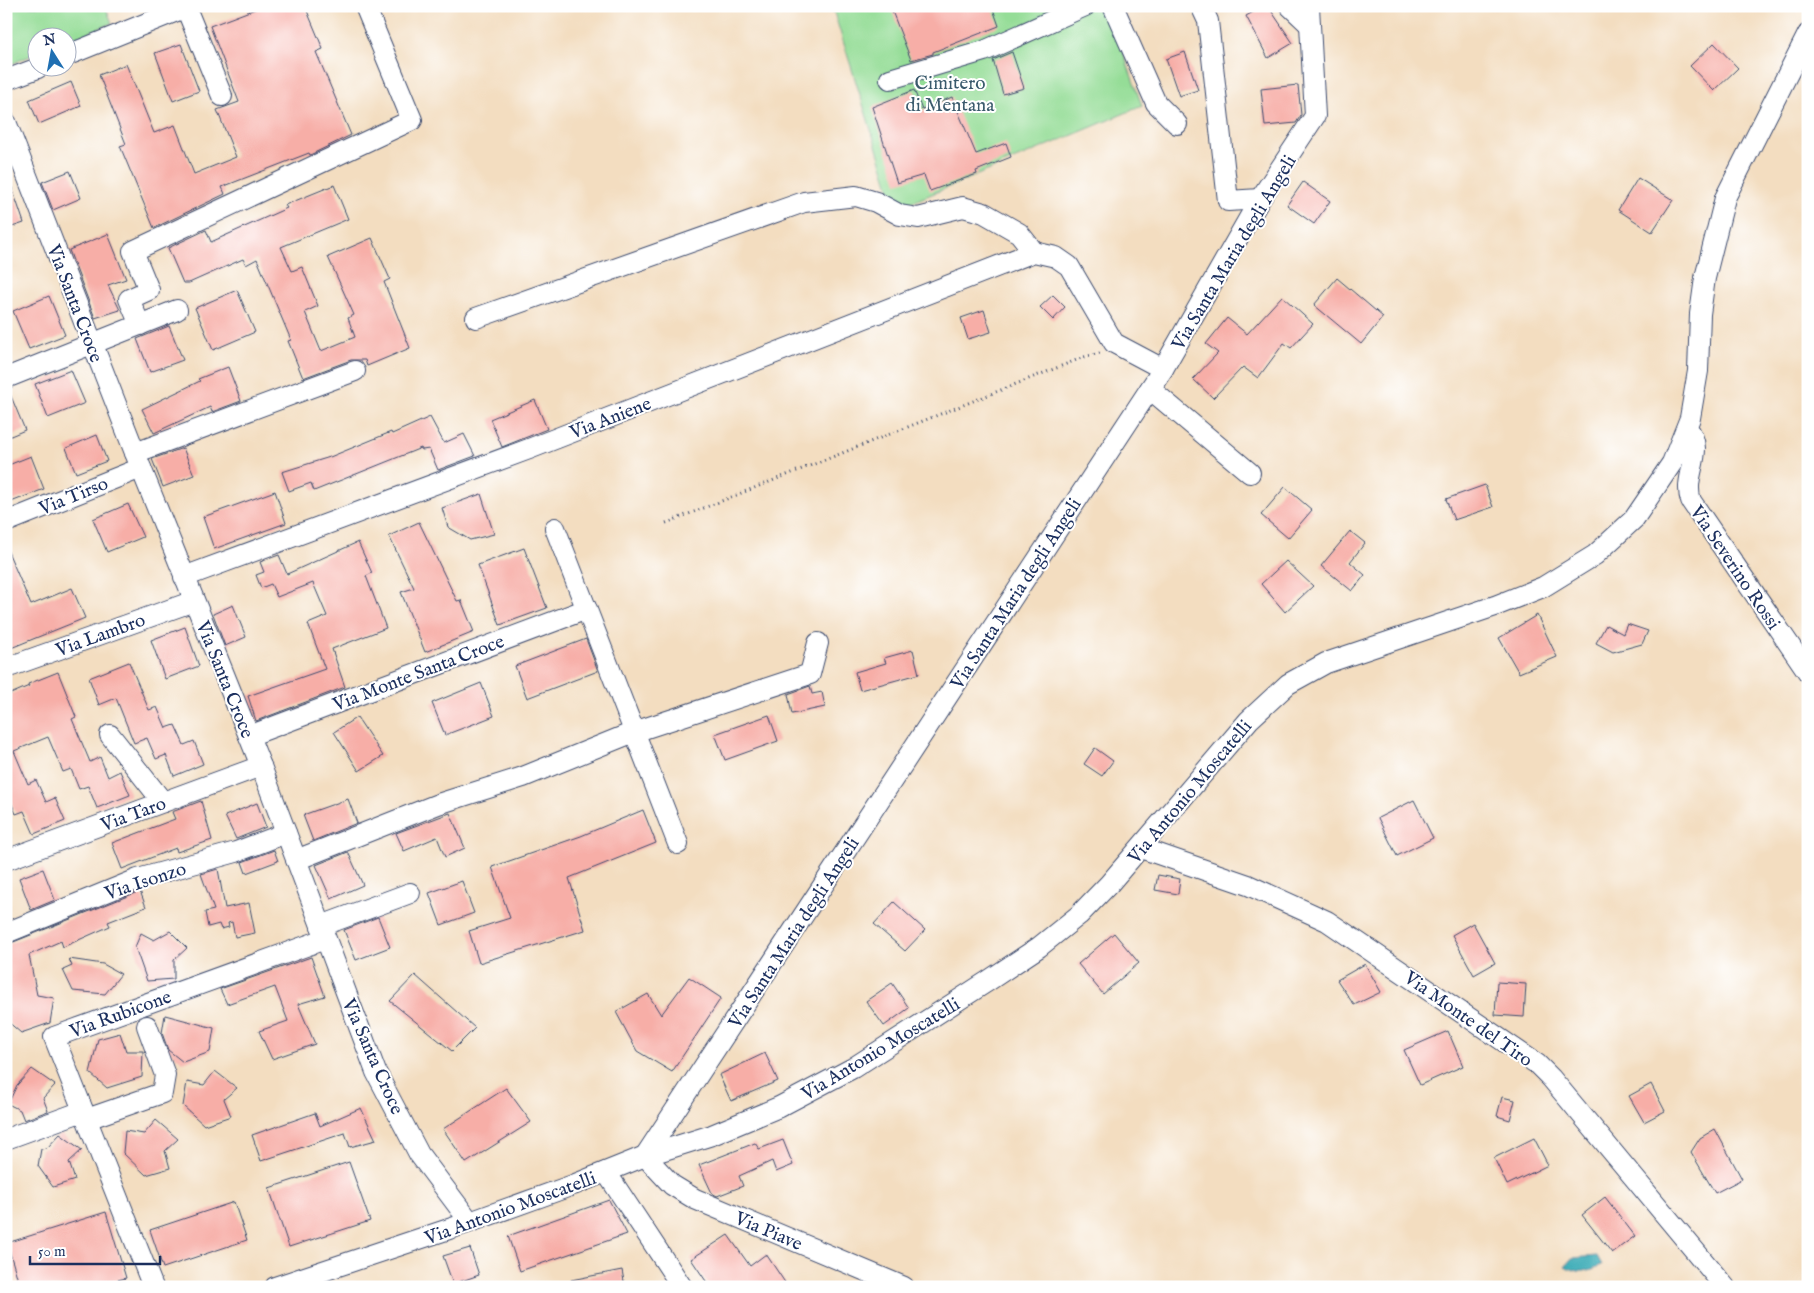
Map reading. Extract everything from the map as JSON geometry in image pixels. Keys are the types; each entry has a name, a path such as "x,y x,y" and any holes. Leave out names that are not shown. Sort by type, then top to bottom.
{"street":[{"path":"140,325 129,299 149,290 133,251 412,120 364,6"},
{"path":"890,79 984,50 1084,6"},
{"path":"1112,6 1156,104 1177,124"},
{"path":"1201,6 1208,21 1228,201 1260,199"},
{"path":"1290,6 1310,16"},
{"path":"78,51 187,7 222,96"},
{"name":"Via Santa Maria degli Angeli","path":"644,1156 1150,390 1260,199 1315,116 1310,16"},
{"name":"Via Antonio Moscatelli","path":"275,1287 326,1279 644,1156 712,1135 818,1087 878,1054 1056,934 1094,901 1250,720 1274,695 1296,678 1334,659 1525,595 1573,570 1600,552 1634,519 1651,496 1678,451 1687,428 1697,384 1705,278 1719,216 1736,175 1808,34"},
{"path":"6,80 28,72"},
{"name":"Via Santa Croce","path":"6,122 15,171 92,344 261,766 376,1072 419,1154 470,1222"},
{"path":"476,318 804,202 856,196 876,202 900,215 918,218 963,207 984,213 1019,233 1034,252 1056,257 1068,266 1114,342 1163,369"},
{"name":"Via Aniene","path":"184,577 529,449 1034,252"},
{"path":"6,378 177,310"},
{"name":"Via Tirso","path":"6,522 138,460 355,372"},
{"path":"1150,390 1250,473"},
{"name":"Via Severino Rossi","path":"1687,428 1694,437 1696,448 1689,480 1690,501 1808,672"},
{"path":"555,528 678,844"},
{"name":"Via Lambro","path":"6,668 194,600"},
{"name":"Via Monte Santa Croce","path":"249,736 586,608"},
{"path":"296,860 438,804 523,777 634,732 810,674 818,643"},
{"path":"110,735 162,802"},
{"name":"Via Taro","path":"10,853 162,802 261,766"},
{"name":"Via Isonzo","path":"6,934 138,879 236,852 286,833"},
{"name":"Via Monte del Tiro","path":"1141,848 1248,885 1327,921 1537,1064 1551,1078 1725,1287"},
{"path":"323,932 410,892"},
{"name":"Via Rubicone","path":"153,1287 54,1037 323,932"},
{"path":"6,1139 162,1093 164,1075 147,1026"},
{"name":"Via Piave","path":"644,1156 672,1185 686,1195 904,1287"},
{"path":"606,1172 682,1287"}],"path":[{"path":"666,523 1084,357 1125,349"}],"green space":[{"path":"6,6 105,6 112,23 78,37 78,28 28,28 28,57 9,65 6,59"},
{"name":"Cimitero di Mentana","path":"832,6 1107,6 1142,106 896,209"}],"water":[{"path":"1597,1256 1602,1265 1588,1270 1579,1271 1565,1266 1572,1258"}],"building":[{"path":"263,6 305,6 323,49 316,52 351,135 310,155 309,153 222,187 225,194 154,228 120,146 126,144 99,75 126,64 154,133 175,125 194,174 236,157 217,110 239,102 210,26"},
{"path":"890,6 992,6 999,26 933,52 933,54 911,60"},
{"path":"1264,6 1268,6 1293,43 1268,58 1246,16"},
{"path":"1714,43 1738,68 1714,91 1690,66"},
{"path":"181,44 199,91 173,101 155,53"},
{"path":"1012,52 1024,88 1003,94 993,60"},
{"path":"1185,52 1198,90 1179,96 1166,59"},
{"path":"71,82 81,106 39,124 29,100"},
{"path":"1298,85 1301,115 1296,123 1265,126 1261,89"},
{"path":"914,90 922,110 952,97 976,154 1006,143 1011,157 976,171 977,174 930,191 924,175 897,183 872,107"},
{"path":"70,171 81,198 53,210 42,182"},
{"path":"1638,178 1673,200 1652,232 1618,210"},
{"path":"6,179 9,179 24,223 6,229"},
{"path":"1303,182 1330,201 1314,224 1287,205"},
{"path":"334,185 348,219 281,247 292,271 302,267 318,306 305,312 321,351 355,337 348,318 354,315 328,257 372,238 390,279 384,282 410,348 367,366 365,360 351,360 303,378 288,341 291,340 257,259 246,265 243,259 189,283 183,283 168,248 206,230 211,242 287,208 285,205"},
{"path":"108,234 126,279 108,285 120,310 95,318 69,250"},
{"path":"1337,278 1383,317 1361,344 1314,305"},
{"path":"237,290 255,332 213,350 195,308"},
{"path":"1053,295 1065,307 1053,320 1040,307"},
{"path":"49,296 65,335 29,349 13,311"},
{"path":"1282,296 1313,324 1291,348 1284,343 1258,378 1243,367 1213,398 1193,379 1218,353 1206,344 1227,318 1247,334"},
{"path":"984,310 991,332 968,339 961,318"},
{"path":"169,326 183,360 150,372 137,339"},
{"path":"228,367 241,401 212,412 210,407 154,433 142,409 200,381 198,379"},
{"path":"71,370 85,403 48,418 35,384"},
{"path":"8,389 25,430 6,438 6,390"},
{"path":"535,400 547,429 502,447 490,419"},
{"path":"430,417 444,443 464,434 475,456 438,470 429,449 422,450 421,448 314,491 311,483 289,491 282,472 330,457 391,432 392,434"},
{"path":"97,435 107,461 76,473 66,448"},
{"path":"183,448 194,475 163,487 152,459"},
{"path":"31,456 44,489 6,504 6,466"},
{"path":"1485,485 1493,507 1454,520 1446,499"},
{"path":"1285,487 1312,510 1288,538 1261,515"},
{"path":"275,491 286,523 214,549 203,517"},
{"path":"481,494 494,534 470,540 448,527 442,508"},
{"path":"128,504 143,537 107,552 93,519"},
{"path":"419,522 457,601 461,600 474,632 425,652 401,592 414,588 389,536"},
{"path":"1350,531 1365,543 1350,562 1365,575 1352,591 1321,566"},
{"path":"358,542 372,573 366,576 386,628 332,649 345,687 256,721 248,696 325,669 308,624 327,616 313,583 277,597 271,584 261,588 256,575 264,572 260,562 279,555 287,574"},
{"path":"6,547 31,605 72,588 85,618 6,650"},
{"path":"524,548 547,608 500,625 478,565"},
{"path":"1286,561 1313,586 1285,612 1261,584"},
{"path":"233,605 246,637 225,646 213,614"},
{"path":"1537,615 1557,657 1519,673 1499,638"},
{"path":"1627,624 1648,631 1642,644 1613,652 1596,643 1606,625 1623,634"},
{"path":"185,627 199,666 165,679 151,640"},
{"path":"586,639 598,671 527,698 515,666"},
{"path":"913,650 919,674 860,690 855,672 886,663 884,658"},
{"path":"129,662 149,710 157,707 166,728 175,725 184,745 194,741 203,764 174,776 166,755 156,759 147,738 134,743 116,698 99,705 89,678"},
{"path":"58,672 76,717 72,719 90,762 100,757 108,777 120,771 130,795 97,808 88,786 79,789 71,769 63,772 48,737 14,751 28,784 36,780 46,802 55,798 65,821 34,834 24,811 16,814 6,790 6,696 29,686 28,684"},
{"path":"481,683 494,716 445,735 432,703"},
{"path":"810,686 812,694 822,692 825,707 792,714 788,694"},
{"path":"769,715 778,741 725,760 715,734"},
{"path":"357,717 383,756 359,771 334,732"},
{"path":"1095,748 1113,761 1102,776 1084,764"},
{"path":"348,799 357,823 313,841 303,815"},
{"path":"1414,800 1433,838 1397,856 1378,818"},
{"path":"201,801 212,840 177,852 176,848 122,869 112,843 175,819 172,812"},
{"path":"257,803 266,827 236,839 225,816"},
{"path":"643,810 656,843 569,878 585,930 479,963 469,931 510,918 492,867 581,836"},
{"path":"450,813 465,848 445,857 437,837 404,851 396,833"},
{"path":"274,850 278,861 246,873 242,862"},
{"path":"348,852 363,885 331,899 316,865"},
{"path":"43,869 55,900 31,910 19,878"},
{"path":"218,869 225,908 249,903 255,933 235,937 232,922 228,923 229,927 221,929 219,924 208,927 205,912 214,910 201,874"},
{"path":"1158,875 1180,879 1178,894 1155,890"},
{"path":"462,881 474,913 441,925 429,893"},
{"path":"140,891 146,907 108,922 110,926 63,947 61,941 29,955 37,995 54,998 50,1023 21,1033 6,1020 8,1002 6,945"},
{"path":"894,902 925,930 905,951 874,924"},
{"path":"378,917 390,947 356,960 344,930"},
{"path":"1473,923 1495,963 1474,975 1452,935"},
{"path":"170,931 187,948 174,960 174,979 147,981 135,947 141,933 154,940"},
{"path":"1114,933 1139,963 1103,994 1078,964"},
{"path":"311,957 325,996 298,1004 315,1044 272,1059 259,1031 288,1021 275,987 227,1004 220,989"},
{"path":"69,959 103,964 121,974 105,994 73,991 63,970 72,966"},
{"path":"1365,964 1381,992 1354,1005 1337,980"},
{"path":"415,975 475,1028 452,1051 390,1001"},
{"path":"689,977 721,998 672,1072 637,1051 616,1012 648,994 661,1015"},
{"path":"1497,982 1526,984 1524,1017 1495,1015"},
{"path":"892,983 909,1008 884,1026 866,1001"},
{"path":"165,1015 214,1028 210,1052 183,1062 168,1050 162,1033"},
{"path":"1448,1031 1463,1066 1420,1085 1404,1050"},
{"path":"120,1033 126,1051 143,1051 142,1077 107,1088 90,1073 98,1039"},
{"path":"765,1053 778,1081 731,1101 719,1075"},
{"path":"32,1069 55,1085 43,1098 48,1111 24,1120 20,1110 8,1104 17,1085"},
{"path":"215,1071 237,1088 224,1099 231,1116 204,1125 183,1106 187,1082 204,1085"},
{"path":"1651,1084 1665,1111 1644,1122 1629,1096"},
{"path":"506,1088 531,1122 466,1163 443,1129"},
{"path":"1502,1097 1515,1100 1510,1120 1497,1116"},
{"path":"361,1108 376,1140 350,1147 345,1133 261,1161 252,1135 315,1113 320,1126"},
{"path":"156,1120 178,1139 165,1151 170,1168 146,1175 123,1153 125,1131 144,1134"},
{"path":"1715,1129 1742,1179 1715,1193 1691,1152 1700,1138"},
{"path":"60,1134 82,1150 69,1162 75,1180 53,1187 38,1166 41,1149 47,1148"},
{"path":"1534,1138 1548,1165 1507,1185 1494,1158"},
{"path":"783,1140 793,1165 776,1172 772,1161 739,1176 743,1186 717,1196 712,1193 699,1165 755,1143 759,1149"},
{"path":"349,1162 370,1221 289,1247 269,1188"},
{"path":"1605,1197 1635,1236 1612,1253 1582,1215"},
{"path":"609,1200 627,1234 520,1271 508,1236"},
{"path":"234,1202 247,1240 163,1268 150,1230"},
{"path":"106,1212 126,1278 88,1287 20,1287 7,1243"},
{"path":"728,1235 750,1266 766,1254 788,1287 710,1287 691,1259"},
{"path":"470,1248 479,1275 453,1284 443,1256"},
{"path":"622,1270 625,1287 572,1287 571,1280"}]}
